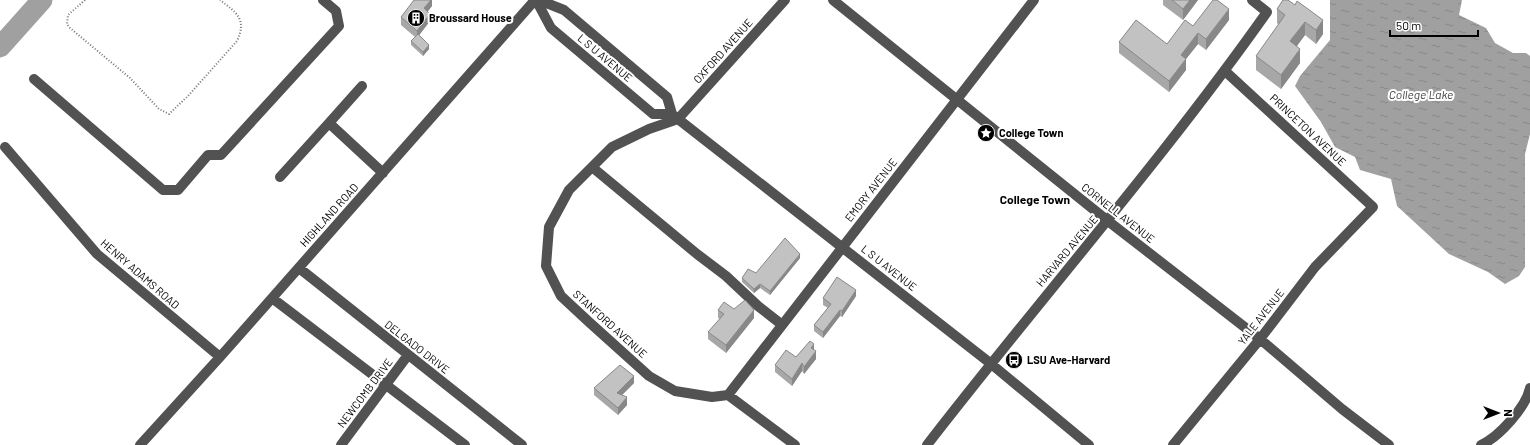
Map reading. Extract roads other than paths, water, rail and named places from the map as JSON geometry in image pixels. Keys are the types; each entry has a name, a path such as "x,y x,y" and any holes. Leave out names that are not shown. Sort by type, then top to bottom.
{"street":[{"path":"34,79 163,190 178,190 208,155 220,155 338,26 336,11 323,0"},
{"name":"L S U AVENUE","path":"537,0 551,28 653,114 675,116"},
{"name":"L S U AVENUE","path":"537,0 564,10 667,97 675,116 990,363 1089,445"},
{"name":"HIGHLAND ROAD","path":"140,445 537,0"},
{"name":"OXFORD AVENUE","path":"675,116 785,0"},
{"name":"CORNELL AVENUE","path":"833,0 1108,221 1260,339 1342,409 1389,445"},
{"name":"EMORY AVENUE","path":"728,395 781,324 1034,0"},
{"name":"HARVARD AVENUE","path":"927,445 990,363 1108,221 1225,71 1267,12 1252,0"},
{"name":"PRINCETON AVENUE","path":"1225,71 1373,208"},
{"path":"280,177 362,86"},
{"name":"STANFORD AVENUE","path":"675,116 612,147 569,190 549,227 546,266 561,296 649,376 675,391 712,397 728,395"},
{"path":"329,123 383,172"},
{"name":"HENRY ADAMS ROAD","path":"5,147 97,254 220,357"},
{"path":"592,168 726,276 758,306 781,324"},
{"name":"YALE AVENUE","path":"1173,445 1260,339 1315,267 1373,208"},
{"name":"DELGADO DRIVE","path":"299,268 522,445"},
{"path":"272,298 465,445"},
{"name":"NEWCOMB DRIVE","path":"341,445 408,355"},
{"path":"1481,445 1502,430 1528,395 1530,388"},
{"path":"728,395 795,445"}],"water":[{"name":"College Lake","path":"1330,0 1462,0 1459,15 1486,28 1495,43 1513,53 1526,53 1530,56 1530,134 1525,154 1525,267 1519,276 1505,284 1488,272 1449,254 1397,206 1391,179 1360,170 1355,157 1335,147 1321,122 1295,86 1300,76 1330,40"}],"waterway":[{"path":"0,47 42,0"}],"place":[{"name":"Broussard House","path":"416,18"},
{"name":"College Town","path":"986,133"},
{"name":"LSU Ave-Harvard","path":"1014,360"}],"district":[{"name":"College Town","path":"1035,200"}]}
